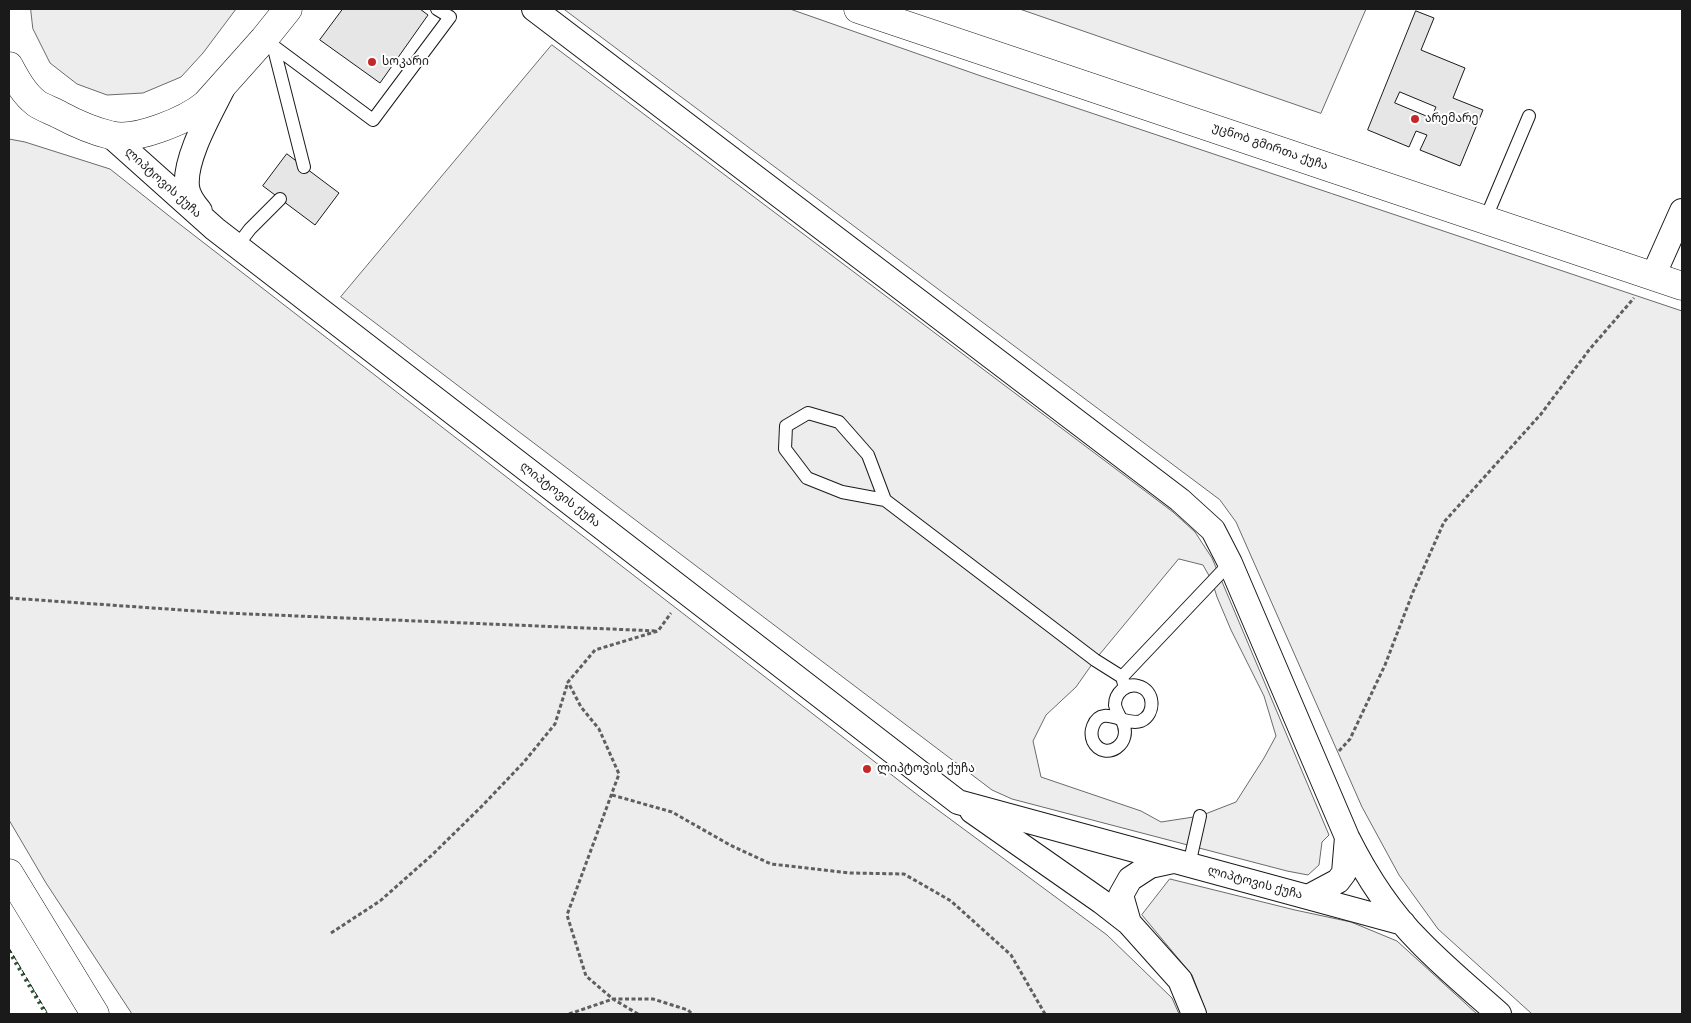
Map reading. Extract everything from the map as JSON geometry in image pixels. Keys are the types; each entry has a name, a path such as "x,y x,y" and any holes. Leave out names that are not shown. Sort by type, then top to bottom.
{"main road":[{"path":"9,66 21,87 36,103 70,120 112,136 140,134 158,129 196,113 268,42 288,9"},
{"name":"უცნობ გმირთა ქუჩა","path":"858,9 1682,286"},
{"path":"9,102 36,103"},
{"path":"9,873 95,1014"}],"street":[{"path":"534,9 1180,500 1213,530 1230,563 1347,837 1364,871 1419,941 1499,1014"},
{"name":"ლიპტოვის ქუჩა","path":"215,229 194,203 187,189 188,166 224,86"},
{"name":"ლიპტოვის ქუჩა","path":"112,136 215,229 958,802 1403,923"},
{"path":"1653,276 1682,210"},
{"path":"958,802 1130,923 1180,980 1194,1014"},
{"path":"1308,897 1338,881 1344,873 1347,837"},
{"path":"1130,923 1121,895 1130,879 1150,866 1181,863"}],"lane":[{"path":"268,42 373,120 450,17 437,9"},
{"path":"268,42 304,167"},
{"path":"1486,220 1529,116"},
{"path":"237,246 280,198"},
{"path":"885,500 868,455 839,422 808,413 786,426 785,449 807,478 842,492 885,500 1123,683 1139,686 1150,696 1152,702 1151,710 1148,716 1134,722 1122,719 1115,706 1123,683 1230,563"},
{"path":"1181,863 1200,816"}],"path":[{"path":"1333,757 1350,739 1385,665 1413,592 1444,522 1540,414 1589,350 1653,276"},
{"path":"331,933 380,901 432,855 524,762 555,724 568,682 595,650 658,631 687,593"},
{"path":"9,598 226,613 658,631"},
{"path":"568,682 581,708 599,729 620,774 567,915 586,976 613,999 638,1014"},
{"path":"612,795 672,812 730,845 771,864 850,873 904,874 950,901 1011,955 1045,1014"},
{"path":"569,1014 613,999 653,999 688,1010 692,1014"}],"shaded area":[{"path":"31,9 236,9 203,53 181,77 143,93 107,95 77,84 50,63 33,29"},
{"path":"564,9 790,9 981,76 1682,311 1682,1014 1532,1014 1438,929 1399,875 1362,807 1236,522 1220,500"},
{"path":"1020,9 1366,9 1321,113"},
{"path":"552,45 1173,512 1195,532 1212,558 1329,835 1322,842 1319,865 1308,875 1287,871 1012,799 992,790 341,297","holes":["1179,559 1203,565 1212,581 1231,630 1264,696 1276,736 1236,802 1200,816 1161,822 1141,811 1041,777 1033,741 1046,715 1076,687 1095,660"]},
{"path":"9,139 25,142 110,169 919,796 1107,935 1172,998 1179,1014 132,1014 46,883 9,820"},
{"path":"1170,879 1351,922 1397,941 1477,1014 1207,1014 1192,975 1142,915"}],"building":[{"name":"სოკარი","path":"343,9 420,9 428,15 380,83 320,40"},
{"path":"1416,11 1434,18 1421,50 1465,68 1453,98 1483,110 1460,166 1420,150 1427,135 1416,131 1409,147 1368,130","holes":["1400,92 1436,107 1431,118 1395,103"]},
{"path":"287,154 339,193 315,225 263,186"}],"hedge":[{"path":"9,951 46,1014"}],"fence":[{"path":"9,948 48,1014"}],"place":[{"name":"სოკარი","path":"372,62"},
{"name":"არემარე","path":"1415,119"},
{"name":"ლიპტოვის ქუჩა","path":"867,769"}]}
